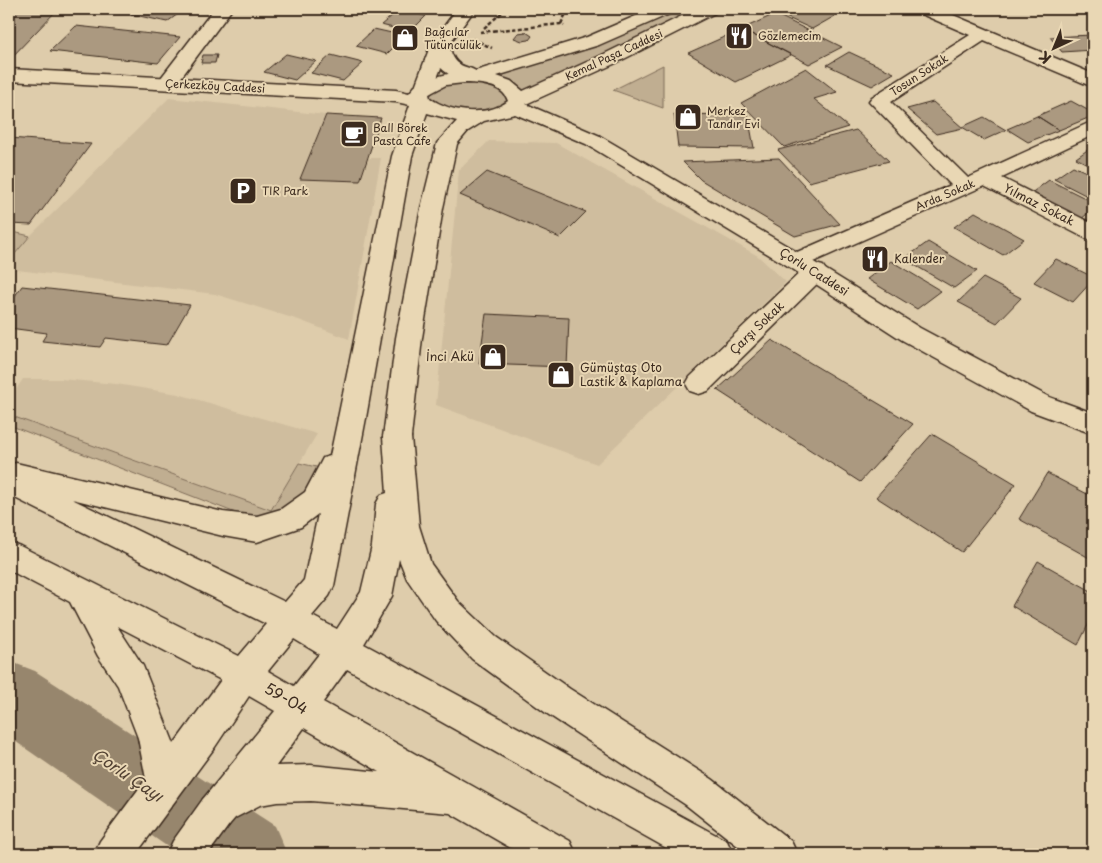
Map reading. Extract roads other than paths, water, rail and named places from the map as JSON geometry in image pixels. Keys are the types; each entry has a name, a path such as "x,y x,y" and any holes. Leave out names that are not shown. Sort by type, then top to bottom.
{"main road":[{"path":"166,83 223,9"},
{"path":"113,854 203,735 244,675 318,586 402,156 440,44 466,9"},
{"name":"Kemal Paşa Caddesi","path":"473,78 592,41 666,9"},
{"name":"Kemal Paşa Caddesi","path":"397,437 408,338 432,208 447,143 461,127 607,60 708,9"},
{"path":"925,9 1093,82"},
{"name":"Tosun Sokak","path":"964,186 879,101 983,34"},
{"path":"440,44 442,59 445,64 473,78"},
{"name":"Çerkezköy Caddesi","path":"9,74 396,96 422,94 429,108 442,113 504,108"},
{"path":"422,94 449,79 486,79 505,86 516,95 504,108"},
{"name":"Çorlu Caddesi","path":"504,108 536,117 593,140 806,266 911,334 1040,404 1093,424"},
{"name":"Arda Sokak","path":"806,266 964,186 1093,127"},
{"name":"Yılmaz Sokak","path":"985,178 1093,232"},
{"name":"Çarşı Sokak","path":"699,384 806,266"},
{"path":"9,472 223,524 256,528 291,518 315,500 328,479 352,418"},
{"path":"186,854 216,812 300,707 342,650 376,596 387,546 397,437"},
{"path":"397,437 404,526 418,570 447,611 484,648 558,701 699,792 778,854"},
{"path":"9,482 289,620 714,854"},
{"name":"59-04","path":"9,555 244,675 557,854"},
{"path":"80,592 110,645 131,677 155,738 165,784"},
{"path":"216,812 241,793 273,784 304,782 458,797"}],"waterway":[{"name":"Çorlu Çayı","path":"9,695 247,854"}],"place":[{"name":"Gözlemecim","path":"739,36"},
{"name":"Bağcılar Tütüncülük","path":"405,38"},
{"name":"Merkez Tandır Evi","path":"688,117"},
{"name":"Ball Börek Pasta Cafe","path":"354,134"},
{"name":"TIR Park","path":"243,191"},
{"name":"Kalender","path":"875,259"},
{"name":"İnci Akü","path":"493,357"},
{"name":"Gümüştaş Oto Lastik & Kaplama","path":"561,375"}]}
